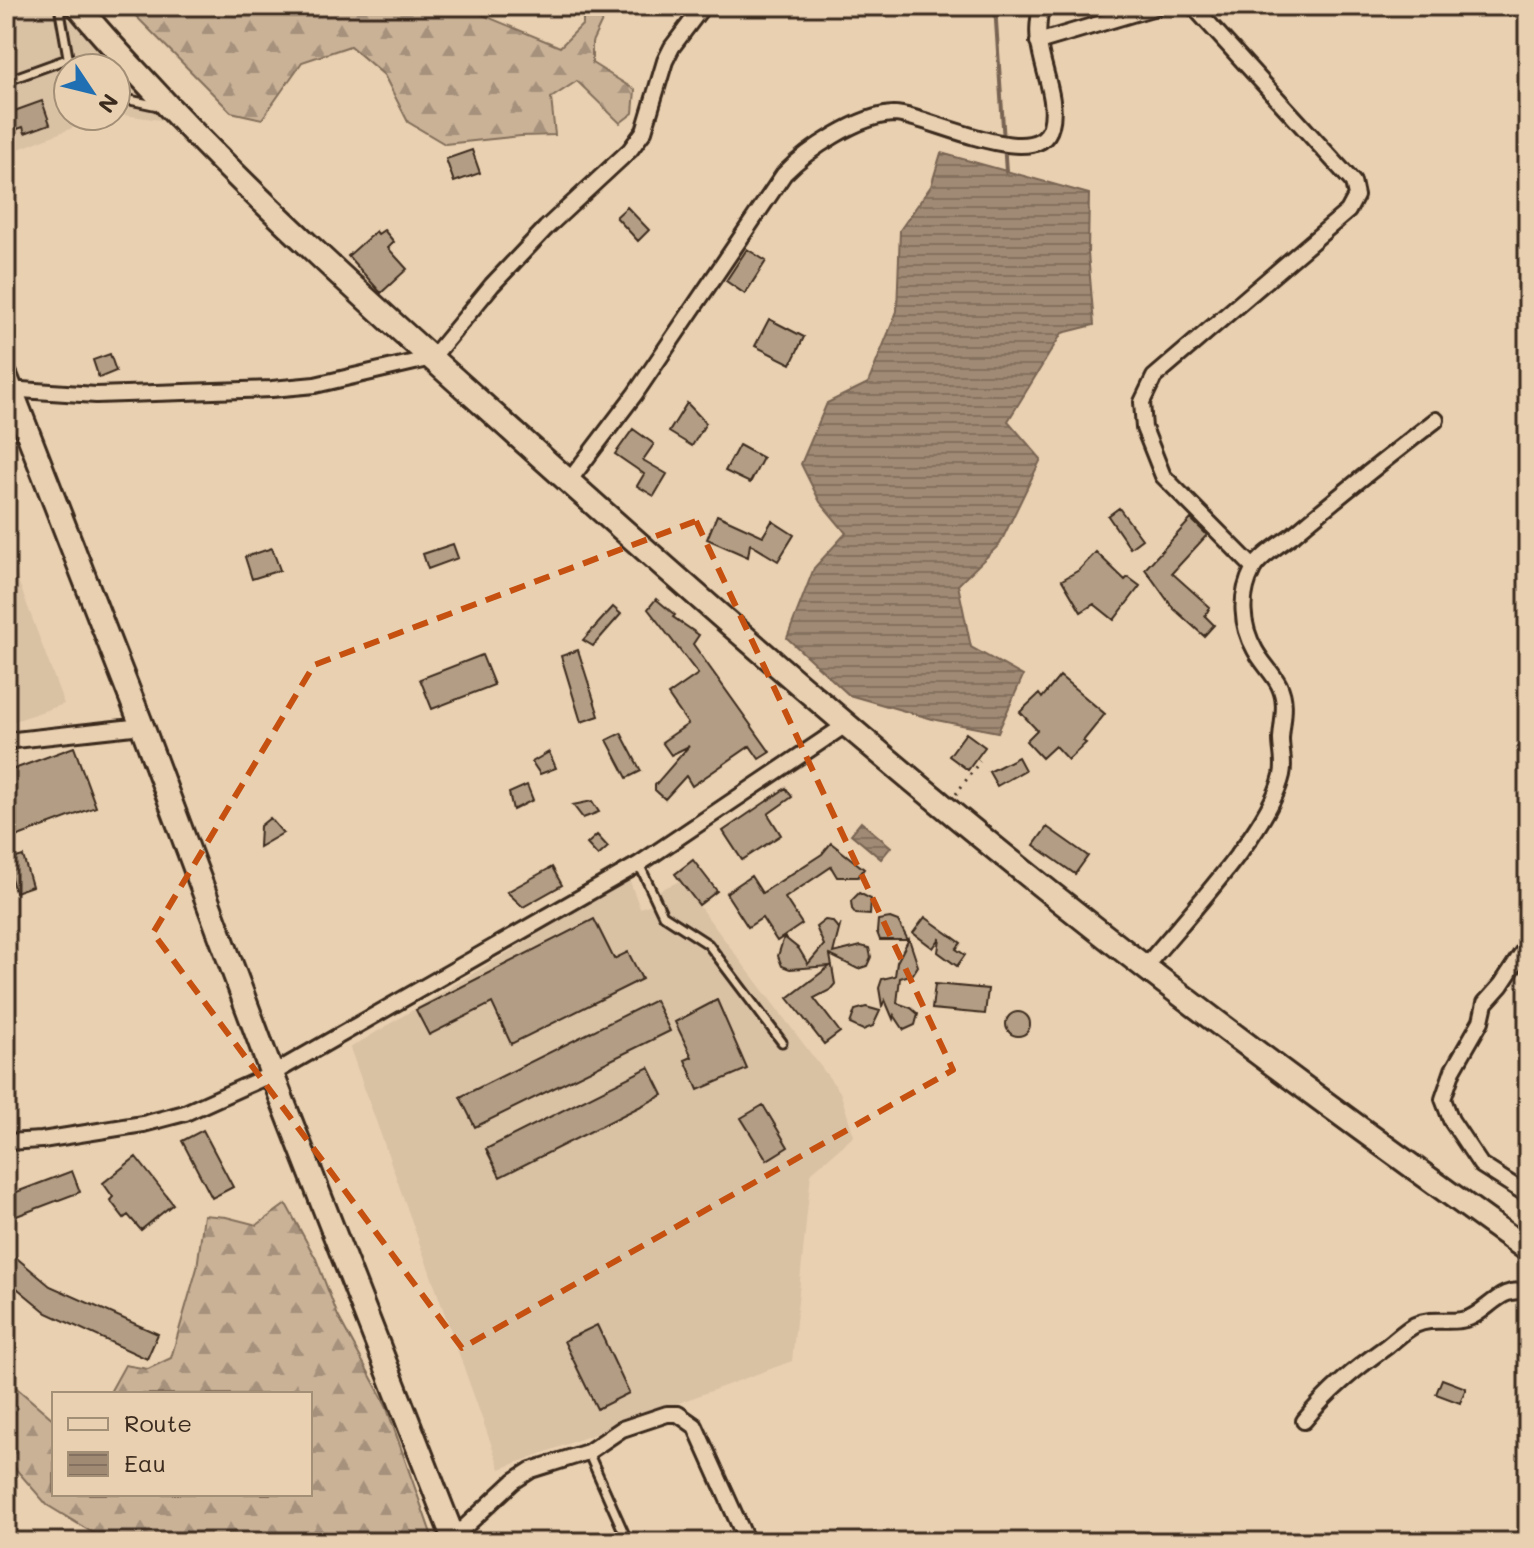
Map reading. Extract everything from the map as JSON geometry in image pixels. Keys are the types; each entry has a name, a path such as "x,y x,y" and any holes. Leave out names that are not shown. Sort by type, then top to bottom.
{"main road":[{"path":"67,6 97,30"},
{"path":"78,6 172,110 267,206 569,481 847,724 1145,967 1305,1089 1528,1250"},
{"path":"8,385 454,1540"}],"street":[{"path":"8,385 96,395 272,389 315,385 432,358 492,285 546,228 630,150 644,131 672,47 703,6"},
{"path":"569,481 635,394 725,259 784,174 795,163 837,134 893,114 995,142 1027,146 1041,142 1047,136 1052,124 1051,101 1038,42 1041,6"},
{"path":"1038,42 1159,6"},
{"path":"1193,6 1353,182 1356,196 1348,211 1154,377 1142,402 1144,428 1163,476 1253,567"},
{"path":"1145,967 1246,842 1273,799 1282,778 1285,761 1281,739 1284,698 1279,684 1255,650 1245,626 1241,603 1253,567 1436,420"},
{"path":"6,1142 42,1140 143,1124 185,1113 272,1074 639,864 847,724"},
{"path":"6,741 142,726"},
{"path":"1528,944 1485,1003 1481,1021 1453,1070 1443,1099 1451,1120 1481,1165 1528,1195"},
{"path":"1304,1421 1346,1376 1416,1325 1435,1319 1457,1322 1473,1317 1503,1294 1528,1293"},
{"path":"454,1540 514,1481 531,1470 588,1452 622,1429 667,1414 678,1414 695,1426 747,1542"}],"lane":[{"path":"59,6 67,52"},
{"path":"6,81 52,69"},
{"path":"132,101 172,110"},
{"path":"639,864 663,915 708,944 782,1042"},
{"path":"588,1452 628,1542"}],"path":[{"path":"946,806 980,761"}],"highlighted area":[{"path":"696,521 953,1070 462,1348 153,933 314,665"}],"shaded area":[{"path":"6,6 51,6 89,33 108,52 52,52 52,132 62,132 6,154"},
{"path":"132,77 176,122 132,116"},
{"path":"6,548 64,704 6,724"},
{"path":"629,879 640,908 657,902 660,890 680,881 840,1092 854,1136 811,1173 792,1361 500,1469 350,1048"}],"green space":[{"path":"126,6 461,6 560,47 583,24 583,6 609,6 592,42 592,63 635,90 633,113 620,123 577,81 551,98 555,135 445,144 408,122 384,75 350,46 302,62 262,119 231,112"},
{"path":"286,1204 316,1259 338,1316 385,1403 434,1542 108,1542 47,1505 6,1458 6,1379 52,1418 52,1496 312,1496 312,1392 110,1392 125,1365 148,1369 171,1358 197,1268 204,1215 257,1225"}],"water":[{"path":"941,153 1089,194 1088,253 1094,325 1062,333 1008,421 1041,459 1000,544 958,585 971,647 1023,676 998,732 936,720 849,695 787,638 814,568 846,533 820,502 801,464 827,403 868,383 897,311 900,230 931,186"},
{"path":"861,822 891,847 881,859 851,834"}],"building":[{"path":"42,101 50,124 25,133 23,127 6,133 6,114"},
{"path":"472,150 480,173 454,182 446,159"},
{"path":"627,207 649,230 638,241 616,217"},
{"path":"384,230 394,242 388,248 407,269 381,293 348,256 376,231 378,234"},
{"path":"747,249 766,261 745,294 726,281"},
{"path":"769,319 804,337 791,364 755,346"},
{"path":"110,354 116,371 99,378 93,360"},
{"path":"687,403 706,423 692,446 669,432"},
{"path":"633,429 654,444 643,460 667,474 654,496 637,486 644,474 615,454"},
{"path":"739,445 763,458 750,483 725,471"},
{"path":"1119,508 1142,539 1130,548 1108,516"},
{"path":"717,515 763,536 772,521 794,535 778,561 750,544 748,557 707,539"},
{"path":"1191,519 1207,535 1172,573 1210,607 1205,616 1214,625 1204,636 1173,608 1145,569"},
{"path":"453,544 458,558 428,569 423,554"},
{"path":"272,548 280,570 252,579 245,557"},
{"path":"1096,552 1125,580 1128,577 1140,586 1114,620 1094,604 1081,612 1062,580 1079,570"},
{"path":"656,599 675,615 673,617 699,635 693,644 770,752 759,759 750,746 692,786 686,776 665,799 655,790 655,785 689,746 671,755 662,742 688,724 668,695 698,674 648,609"},
{"path":"613,607 621,614 593,646 583,640"},
{"path":"578,650 599,716 581,722 561,656"},
{"path":"482,655 494,685 432,709 420,679"},
{"path":"1060,676 1105,714 1083,741 1086,743 1068,760 1055,746 1042,758 1026,741 1037,730 1020,712 1039,694 1042,698"},
{"path":"621,733 641,771 627,778 607,740"},
{"path":"966,733 985,747 968,770 949,756"},
{"path":"74,747 96,807 13,838 6,820 6,772"},
{"path":"549,752 556,768 540,774 532,762"},
{"path":"1018,757 1025,770 997,786 989,772"},
{"path":"527,785 533,800 513,810 509,793"},
{"path":"786,788 792,797 768,814 781,835 742,860 723,831"},
{"path":"592,801 599,812 583,818 573,805"},
{"path":"270,818 283,833 259,847 260,826"},
{"path":"1047,827 1088,856 1075,874 1034,845"},
{"path":"597,835 608,847 598,856 587,844"},
{"path":"831,843 864,869 858,877 837,877 831,867 785,898 802,924 777,941 762,918 748,927 726,893 751,876 762,893 822,854"},
{"path":"23,856 32,886 15,892 6,861"},
{"path":"693,860 717,891 699,905 675,874"},
{"path":"552,867 562,885 523,907 507,892"},
{"path":"859,893 871,899 870,915 856,914 852,909 851,901"},
{"path":"925,917 961,943 956,949 965,955 957,966 938,952 940,938 933,948 913,933"},
{"path":"890,918 898,921 908,940 880,940 878,920"},
{"path":"594,919 614,959 628,952 642,979 511,1044 492,1003 429,1035 416,1010"},
{"path":"825,920 832,921 838,928 840,926 833,953 861,946 869,948 871,957 867,966 858,969 830,955 835,984 814,998 840,1032 824,1044 788,998 830,966 790,969 782,966 778,956 784,937 799,949 808,964 824,945 816,927"},
{"path":"909,939 918,966 913,974 900,978 897,1003 918,1014 915,1025 904,1030 894,1015 893,1019 885,1000 882,1006 879,988 882,979 895,976 897,962"},
{"path":"935,984 988,989 985,1014 932,1009"},
{"path":"655,1000 670,1031 475,1127 460,1097"},
{"path":"717,1000 747,1069 698,1090 685,1060 692,1057 675,1022"},
{"path":"866,1007 880,1011 873,1026 863,1030 850,1024 855,1010"},
{"path":"1018,1012 1029,1019 1030,1024 1023,1035 1018,1036 1007,1029 1006,1024 1013,1013"},
{"path":"649,1067 663,1095 500,1177 486,1149"},
{"path":"763,1105 788,1147 767,1160 741,1118"},
{"path":"203,1130 233,1187 212,1198 182,1141"},
{"path":"136,1157 173,1204 141,1230 128,1215 124,1218 110,1200 113,1197 103,1183"},
{"path":"72,1171 80,1192 6,1220 6,1196"},
{"path":"6,1249 50,1286 158,1334 147,1359 47,1313 6,1279"},
{"path":"597,1325 629,1393 597,1409 564,1341"},
{"path":"1442,1379 1466,1388 1460,1403 1436,1394"}],"waterway":[{"path":"995,6 1006,172"}]}
